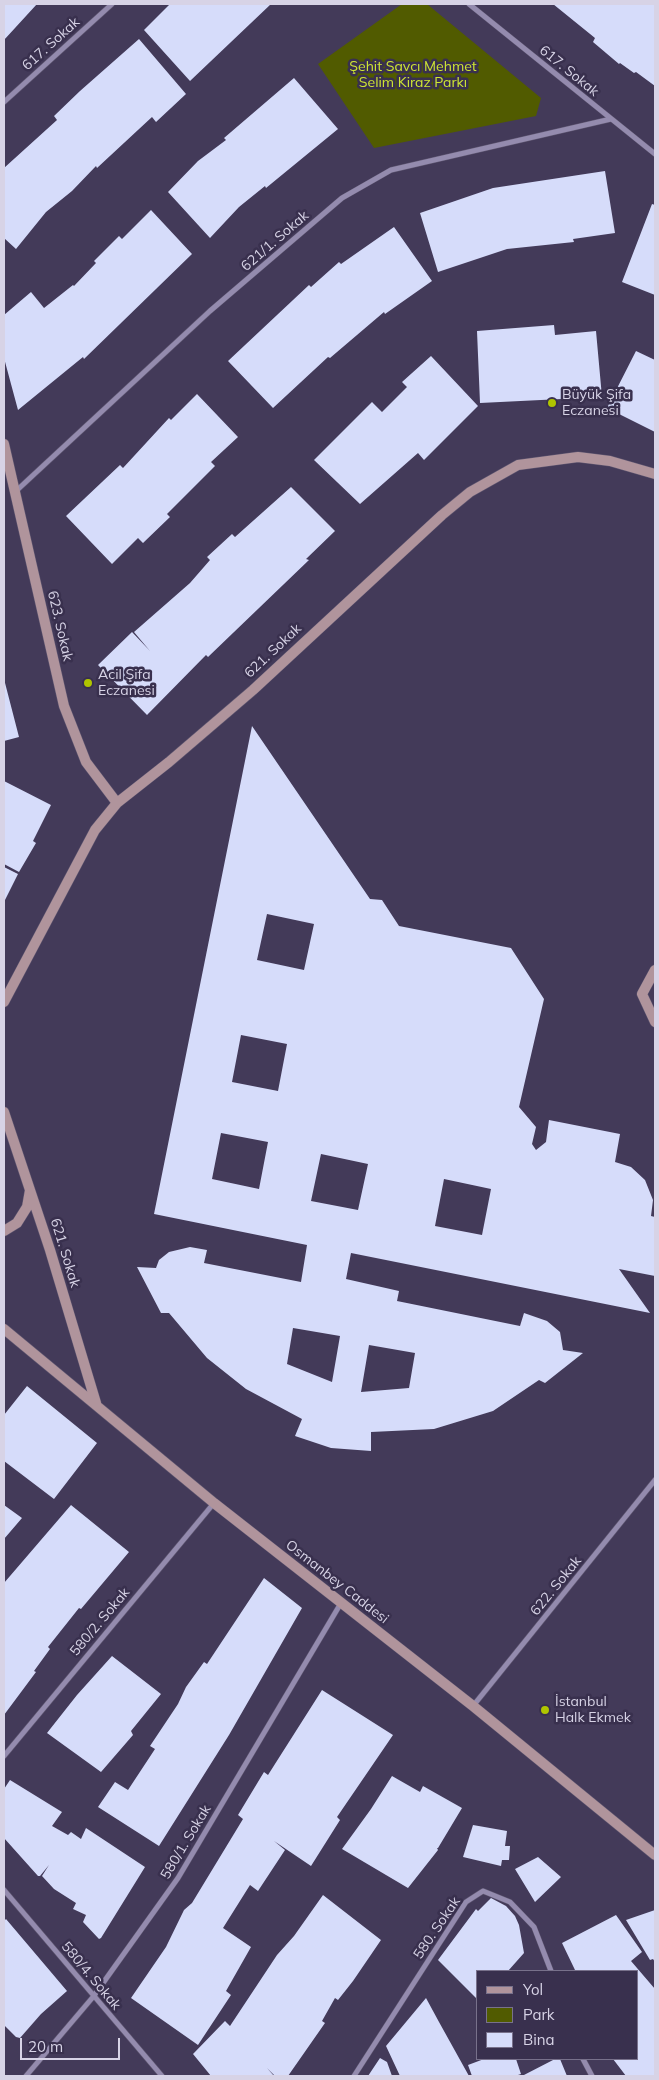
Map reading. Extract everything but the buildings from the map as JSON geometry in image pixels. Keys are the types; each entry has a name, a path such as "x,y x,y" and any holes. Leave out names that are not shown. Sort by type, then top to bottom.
{"street":[{"name":"617. Sokak","path":"4,102 112,4"},
{"name":"617. Sokak","path":"469,4 655,154"},
{"name":"621/1. Sokak","path":"15,492 210,311 342,198 391,170 611,120"},
{"name":"623. Sokak","path":"4,444 64,706 86,762 117,802"},
{"name":"621. Sokak","path":"4,1002 95,830 117,802 169,762 253,690 442,515 488,481 518,465 578,457 610,461 655,474"},
{"path":"655,970 642,994 655,1022"},
{"name":"621. Sokak","path":"4,1112 96,1403"},
{"path":"4,1231 17,1223 27,1207 30,1190"},
{"name":"Osmanbey Caddesi","path":"4,1329 96,1403 214,1503 473,1706 655,1856"},
{"name":"622. Sokak","path":"473,1706 655,1480"},
{"name":"580/2. Sokak","path":"4,1756 214,1503"},
{"name":"580/1. Sokak","path":"26,2076 93,1997 178,1878 341,1602"},
{"name":"580/4. Sokak","path":"4,1890 162,2076"},
{"name":"580. Sokak","path":"354,2076 466,1902 483,1891 510,1902 534,1927 551,1970"},
{"path":"584,2060 592,2076"}],"green space":[{"name":"Şehit Savcı Mehmet Selim Kiraz Parkı","path":"402,4 427,4 541,98 536,116 374,148 318,64"}],"place":[{"name":"Büyük Şifa Eczanesi","path":"552,403"},
{"name":"Acil Şifa Eczanesi","path":"88,683"},
{"name":"İstanbul Halk Ekmek","path":"545,1710"}]}
